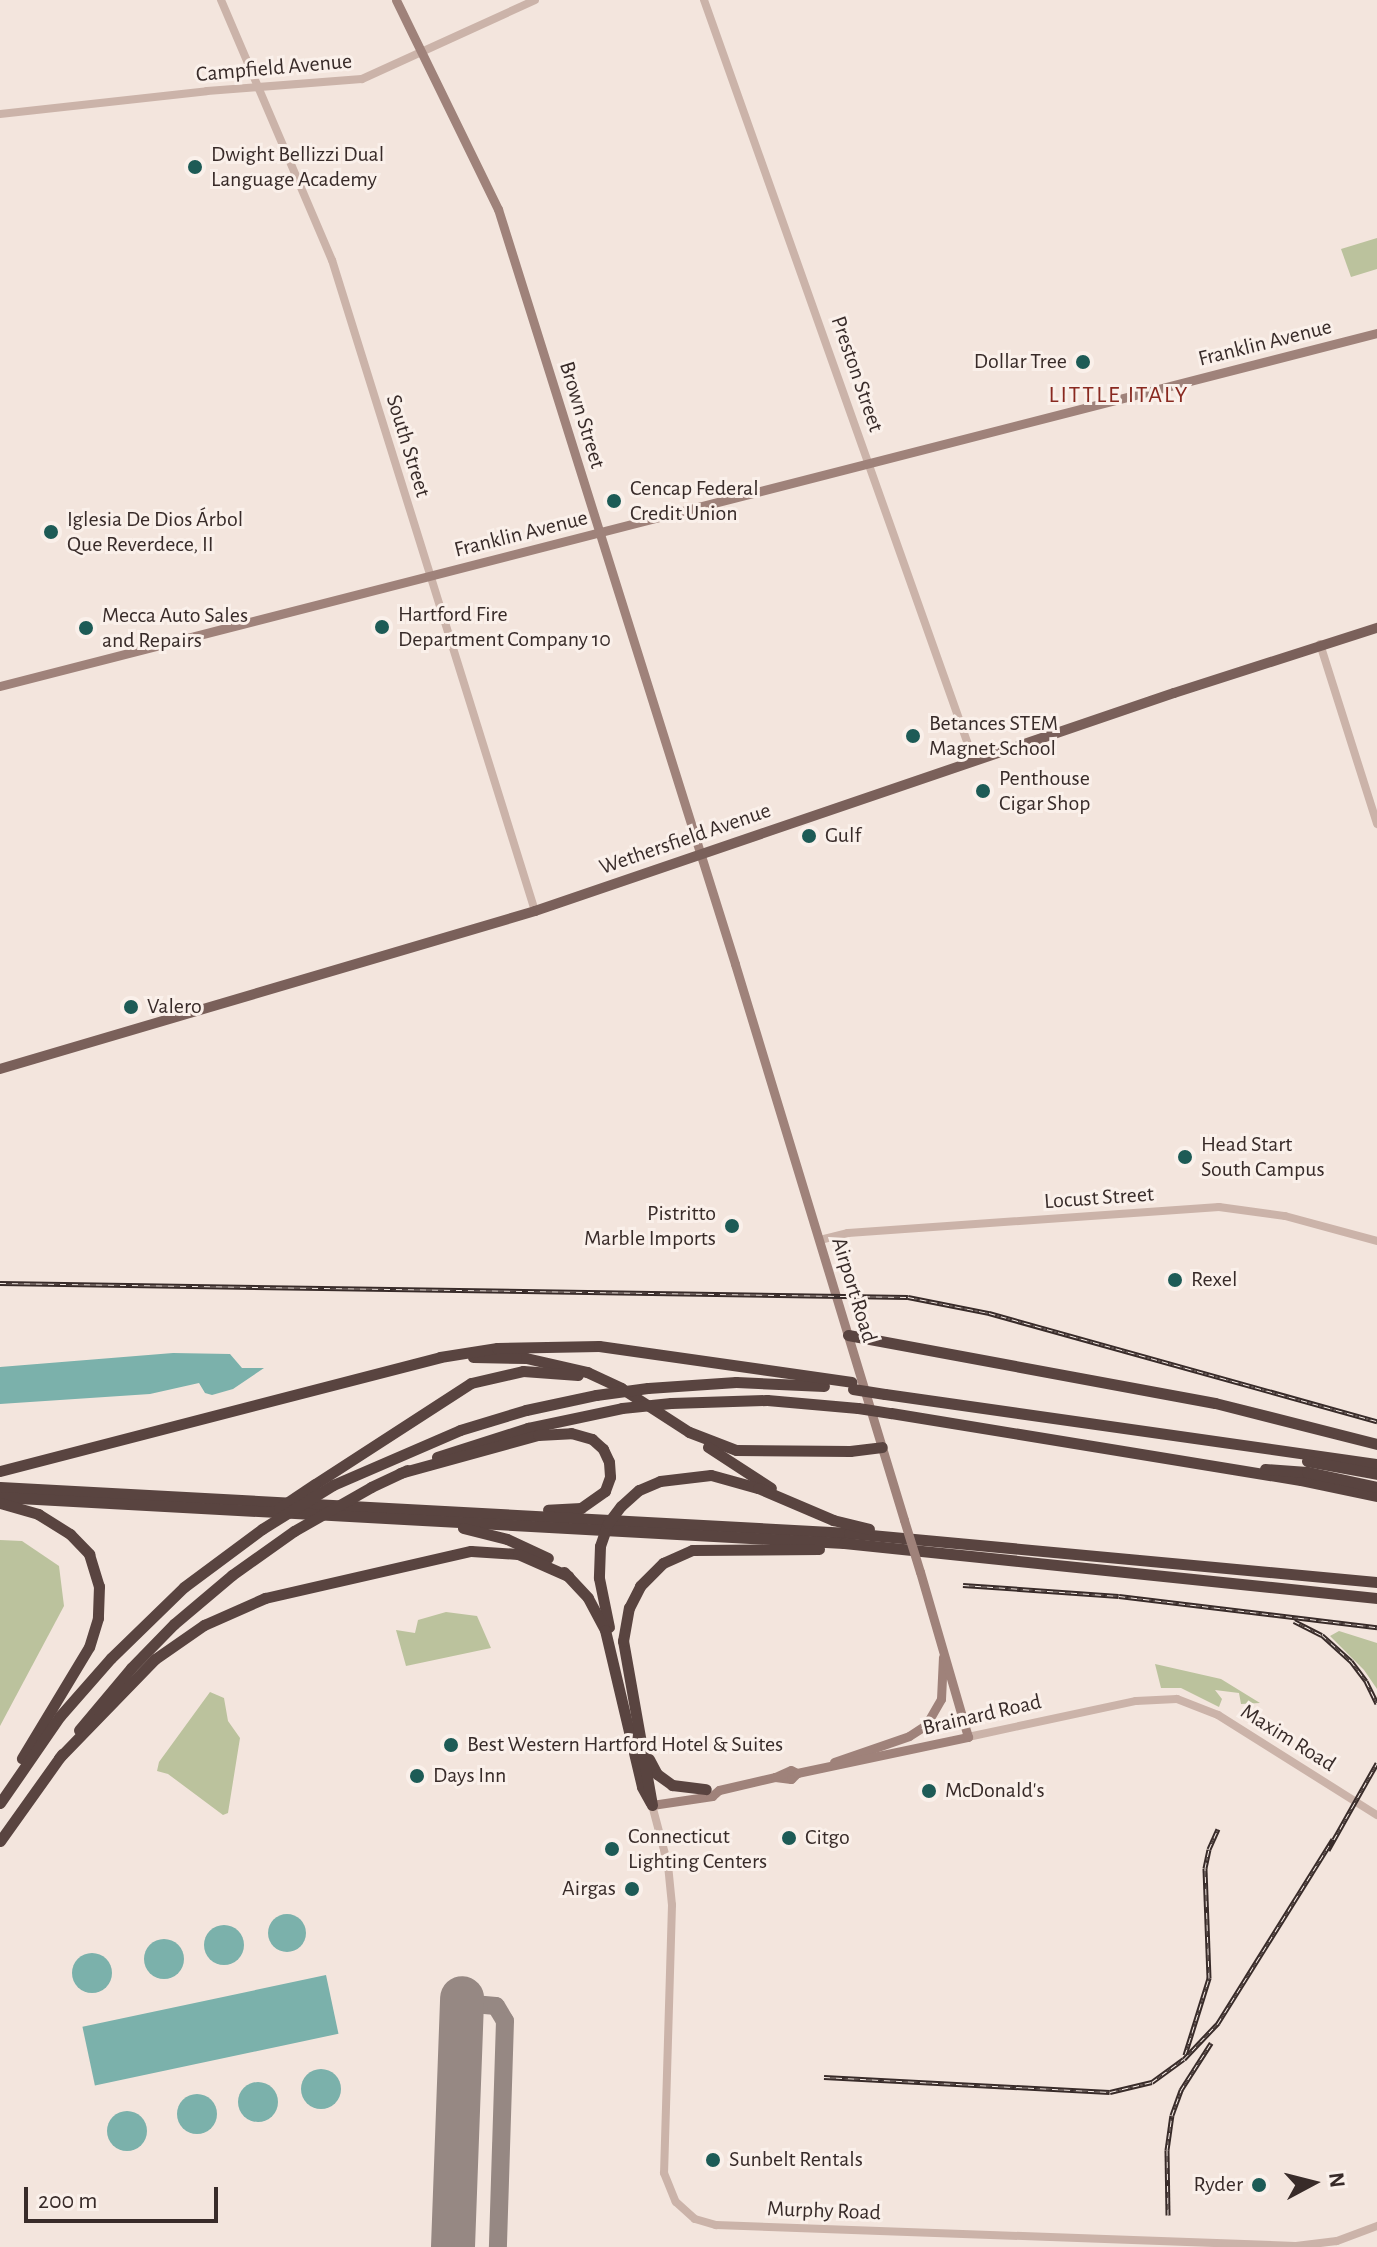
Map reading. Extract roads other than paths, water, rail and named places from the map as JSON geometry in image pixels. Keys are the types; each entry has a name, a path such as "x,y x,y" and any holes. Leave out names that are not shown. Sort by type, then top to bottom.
{"highway":[{"path":"848,1335 1215,1403 1377,1444"},
{"path":"0,1471 466,1352 557,1344 619,1348 884,1390 927,1400 1377,1464"},
{"path":"369,1376 459,1359 519,1357 587,1372 689,1432 789,1499"},
{"path":"0,1803 60,1716 102,1667 175,1595 315,1484 441,1400 491,1376 532,1371 565,1373 594,1380 641,1402"},
{"path":"257,1529 333,1485 400,1453 475,1425 596,1395 736,1382 852,1386"},
{"path":"0,1841 103,1700 165,1633 221,1583 294,1531 371,1487 503,1435 622,1408 767,1400 891,1413 1240,1470 1377,1496"},
{"path":"1144,1430 1196,1444 1377,1474"},
{"path":"689,1432 716,1445 747,1451 850,1451 882,1447"},
{"path":"400,1473 527,1438 561,1433 579,1434 595,1441 607,1456 610,1470 605,1491 597,1500 581,1508 403,1514"},
{"path":"1240,1470 1282,1468 1377,1487"},
{"path":"652,1805 642,1787 599,1578 600,1546 608,1523 621,1506 649,1485 697,1475 733,1480 861,1528 988,1545"},
{"path":"0,1487 892,1547 1377,1598"},
{"path":"0,1497 849,1533 1377,1582"},
{"path":"0,1503 38,1514 75,1538 92,1561 100,1593 97,1622 86,1653 16,1766 0,1803"},
{"path":"403,1514 507,1539 542,1554 568,1576 597,1613 616,1667"},
{"path":"652,1805 644,1743 623,1637 631,1602 656,1568 678,1555 705,1548 852,1550 892,1547"},
{"path":"59,1758 155,1659 204,1625 265,1598 471,1551 526,1556 568,1576"},
{"path":"644,1743 653,1768 664,1780 676,1787 701,1793"}],"main road":[{"name":"Brown Street","path":"396,0 498,209 700,855"},
{"name":"Franklin Avenue","path":"0,686 1377,333"},
{"name":"Wethersfield Avenue","path":"0,1069 535,911 1320,644 1377,628"},
{"name":"Airport Road","path":"700,855 820,1240 968,1737"},
{"path":"820,1768 854,1752 909,1736 926,1725 941,1699 944,1654"},
{"name":"Brainard Road","path":"652,1805 775,1777 791,1770 797,1773 968,1737"}],"street":[{"name":"South Street","path":"221,0 332,260 535,911"},
{"name":"Campfield Avenue","path":"0,114 362,79 535,0"},
{"name":"Preston Street","path":"704,0 974,761"},
{"path":"1320,644 1377,824"},
{"name":"Locust Street","path":"820,1240 848,1233 1219,1207 1285,1216 1377,1241"},
{"name":"Brainard Road","path":"968,1737 1136,1701 1177,1699"},
{"name":"Maxim Road","path":"1177,1699 1218,1715 1377,1815"},
{"name":"Murphy Road","path":"652,1805 668,1865 672,1908 663,2167 672,2196 695,2219 716,2225 1293,2246 1325,2244 1377,2226"}],"water":[{"path":"173,1353 230,1354 242,1368 264,1368 233,1389 212,1395 205,1393 199,1383 150,1394 0,1404 0,1367"},
{"path":"287,1914 300,1920 306,1933 300,1946 287,1952 274,1946 268,1933 274,1920"},
{"path":"224,1925 238,1931 244,1945 238,1959 224,1965 210,1959 204,1945 210,1931"},
{"path":"164,1939 178,1945 184,1959 178,1973 164,1979 150,1973 144,1959 150,1945"},
{"path":"92,1953 106,1959 112,1973 106,1987 92,1993 78,1987 72,1973 78,1959"},
{"path":"326,1975 338,2034 95,2085 82,2027"},
{"path":"321,2069 335,2075 341,2089 335,2103 321,2109 307,2103 301,2089 307,2075"},
{"path":"258,2082 272,2088 278,2102 272,2116 258,2122 244,2116 238,2102 244,2088"},
{"path":"197,2094 211,2100 217,2114 211,2128 197,2134 183,2128 177,2114 183,2100"},
{"path":"127,2111 141,2117 147,2131 141,2145 127,2151 113,2145 107,2131 113,2117"}],"railway":[{"path":"0,1283 908,1297 989,1313 1377,1421"},
{"path":"963,1585 1119,1596 1377,1627"},
{"path":"1294,1621 1322,1635 1351,1661 1366,1681 1377,1704"},
{"path":"1328,1850 1377,1763"},
{"path":"1185,2055 1209,1978 1205,1868 1218,1829"},
{"path":"824,2077 1110,2092 1152,2082 1184,2059 1218,2023 1333,1839"},
{"path":"1168,2215 1167,2150 1172,2115 1181,2090 1211,2043"}],"place":[{"name":"Dwight Bellizzi Dual Language Academy","path":"195,167"},
{"name":"Dollar Tree","path":"1083,362"},
{"name":"Cencap Federal Credit Union","path":"614,501"},
{"name":"Iglesia De Dios Árbol Que Reverdece, II","path":"51,532"},
{"name":"Hartford Fire Department Company 10","path":"382,627"},
{"name":"Mecca Auto Sales and Repairs","path":"86,628"},
{"name":"Betances STEM Magnet School","path":"913,736"},
{"name":"Penthouse Cigar Shop","path":"983,791"},
{"name":"Gulf","path":"809,836"},
{"name":"Valero","path":"131,1007"},
{"name":"Head Start South Campus","path":"1185,1157"},
{"name":"Pistritto Marble Imports","path":"732,1226"},
{"name":"Rexel","path":"1175,1280"},
{"name":"Best Western Hartford Hotel & Suites","path":"451,1745"},
{"name":"Days Inn","path":"417,1776"},
{"name":"McDonald's","path":"929,1791"},
{"name":"Citgo","path":"789,1838"},
{"name":"Connecticut Lighting Centers","path":"612,1849"},
{"name":"Airgas","path":"632,1889"},
{"name":"Sunbelt Rentals","path":"713,2160"},
{"name":"Ryder","path":"1259,2185"}],"district":[{"name":"LITTLE ITALY","path":"1119,396"}]}
